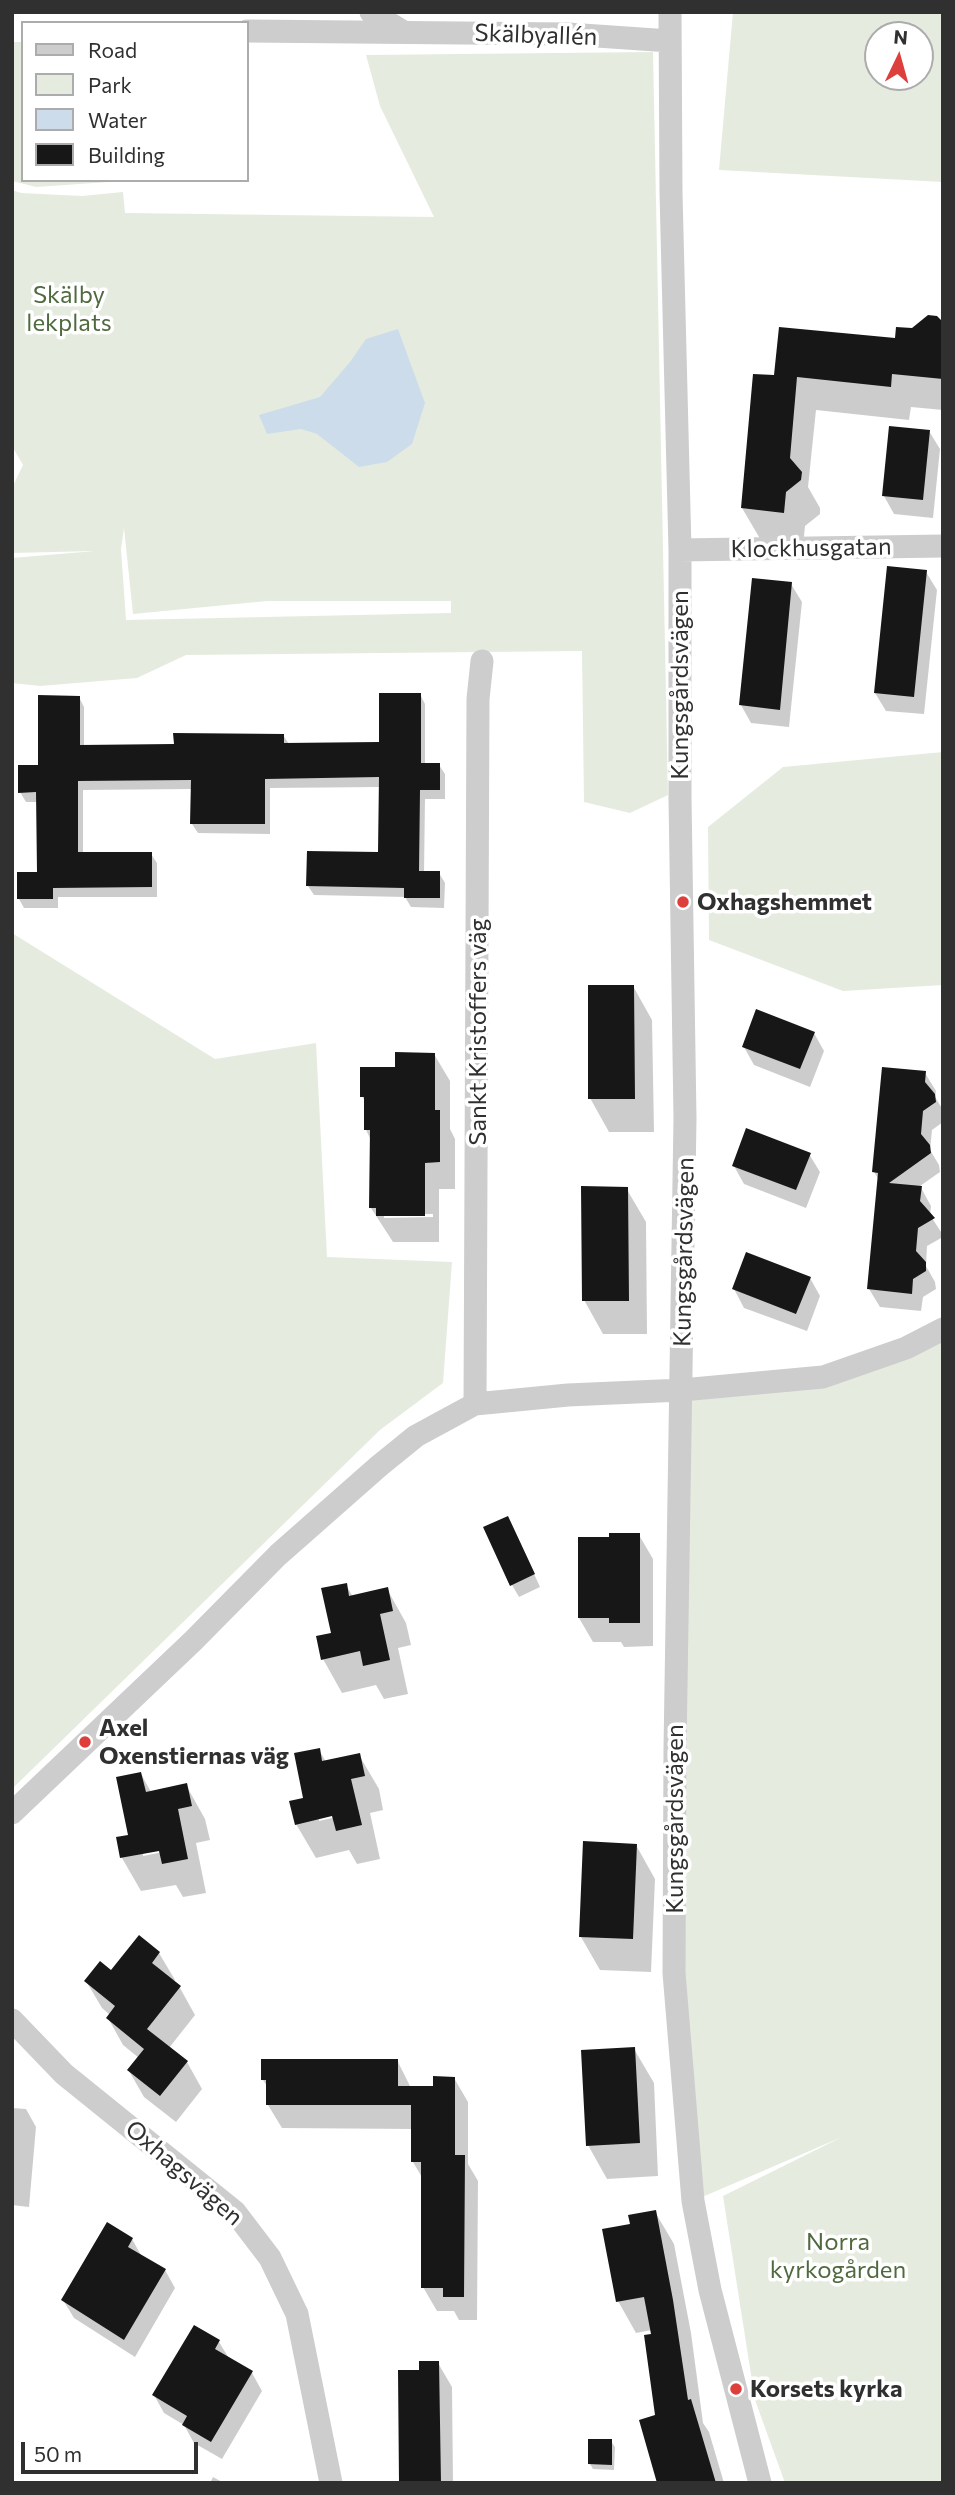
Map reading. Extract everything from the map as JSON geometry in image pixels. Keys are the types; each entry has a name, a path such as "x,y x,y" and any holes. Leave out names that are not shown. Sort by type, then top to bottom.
{"street":[{"path":"371,12 402,31"},
{"name":"Kungsgårdsvägen","path":"670,12 671,193 680,550 680,798 685,1118 674,1973 693,2201 710,2290 760,2483"},
{"name":"Skälbyallén","path":"248,31 568,34 670,41"},
{"name":"Klockhusgatan","path":"680,550 943,545"},
{"name":"Sankt Kristoffers väg","path":"475,1404 478,699 482,661"},
{"path":"12,1813 193,1641 278,1555 416,1436 475,1404 823,1377 906,1348 943,1329"},
{"name":"Oxhagsvägen","path":"12,2020 64,2074 235,2212 270,2258 297,2314 331,2483"}],"green space":[{"path":"733,12 943,12 943,182 719,170"},
{"path":"12,42 21,42 21,182 109,182 36,187 12,181"},
{"name":"Skälby lekplats","path":"653,52 668,795 630,813 584,802 582,651 186,655 137,678 40,686 12,683 12,558 95,551 12,553 12,488 23,465 12,446 12,190 21,193 82,196 123,192 125,213 434,217 380,106 366,55","holes":["124,528 133,614 267,601 451,601 451,613 126,620 121,549"]},
{"path":"943,752 943,985 843,991 709,940 708,827 783,767"},
{"path":"12,933 215,1059 316,1043 327,1257 452,1262 443,1383 380,1430 12,1789"},
{"name":"Norra kyrkogården","path":"943,1329 943,2483 785,2483 755,2400 723,2196 842,2137 693,2201 674,1973 682,1390 823,1377"}],"water":[{"path":"398,329 425,403 412,444 387,462 359,467 317,434 301,429 267,434 259,415 320,397 366,339"}],"building":[{"path":"928,315 937,316 943,322 943,379 892,374 891,387 797,377 790,458 802,472 801,480 786,492 784,513 741,508 753,374 774,375 779,327 895,338 896,327 912,328"},
{"path":"889,426 930,430 923,500 882,496"},
{"path":"887,566 927,570 914,697 874,693"},
{"path":"752,578 792,582 780,710 739,705"},
{"path":"379,693 421,693 421,763 440,763 440,790 420,790 419,871 440,871 440,898 404,898 404,888 306,886 307,851 378,852 379,777 265,779 265,824 190,824 191,780 78,781 78,852 152,852 152,887 53,888 53,899 17,899 17,872 37,872 36,792 18,793 18,765 38,765 38,695 80,696 80,745 174,744 173,733 284,734 284,743 379,742"},
{"path":"588,985 634,985 635,1099 588,1099"},
{"path":"756,1009 815,1032 800,1069 742,1047"},
{"path":"395,1052 435,1053 435,1110 440,1110 440,1162 425,1163 425,1216 376,1216 376,1208 369,1208 370,1130 364,1130 360,1067 395,1067"},
{"path":"882,1067 926,1071 925,1082 935,1094 936,1102 923,1111 921,1134 930,1145 931,1153 889,1183 922,1186 920,1201 935,1218 918,1228 916,1251 926,1262 926,1271 913,1279 912,1294 867,1289 878,1173 872,1172"},
{"path":"746,1128 811,1153 796,1190 732,1166"},
{"path":"581,1186 628,1187 629,1301 582,1301"},
{"path":"746,1252 811,1277 796,1314 732,1289"},
{"path":"508,1516 535,1574 510,1586 483,1527"},
{"path":"609,1533 640,1533 640,1623 609,1623 609,1618 578,1618 578,1537 609,1537"},
{"path":"347,1583 349,1596 388,1587 393,1611 380,1614 390,1660 363,1666 360,1651 321,1660 316,1636 331,1633 321,1588"},
{"path":"320,1748 322,1761 360,1753 365,1776 351,1779 362,1825 336,1831 332,1816 295,1825 289,1801 303,1798 294,1753"},
{"path":"141,1772 146,1792 187,1783 192,1806 178,1809 188,1859 162,1864 159,1851 120,1858 116,1837 128,1835 116,1777"},
{"path":"583,1841 637,1844 633,1939 579,1937"},
{"path":"139,1935 160,1952 152,1963 181,1986 147,2029 188,2061 160,2096 127,2070 144,2049 106,2018 115,2006 84,1981 100,1961 111,1970"},
{"path":"635,2047 640,2143 586,2146 581,2050"},
{"path":"261,2059 398,2059 398,2086 433,2086 433,2076 455,2077 455,2155 465,2155 464,2297 443,2297 443,2288 421,2288 421,2162 411,2162 411,2105 266,2105 266,2080 261,2080"},
{"path":"656,2210 688,2400 691,2399 716,2483 657,2483 639,2420 655,2415 644,2335 651,2334 644,2297 616,2302 602,2229 630,2224 628,2215"},
{"path":"107,2222 133,2238 128,2247 166,2269 124,2340 61,2300"},
{"path":"194,2325 220,2340 215,2349 253,2371 211,2442 182,2425 187,2416 152,2395"},
{"path":"419,2361 439,2361 441,2483 399,2483 398,2370 419,2370"},
{"path":"588,2439 612,2439 612,2465 588,2464"}],"place":[{"name":"Oxhagshemmet","path":"683,902"},
{"name":"Axel Oxenstiernas väg","path":"85,1742"},
{"name":"Korsets kyrka","path":"736,2389"}]}
